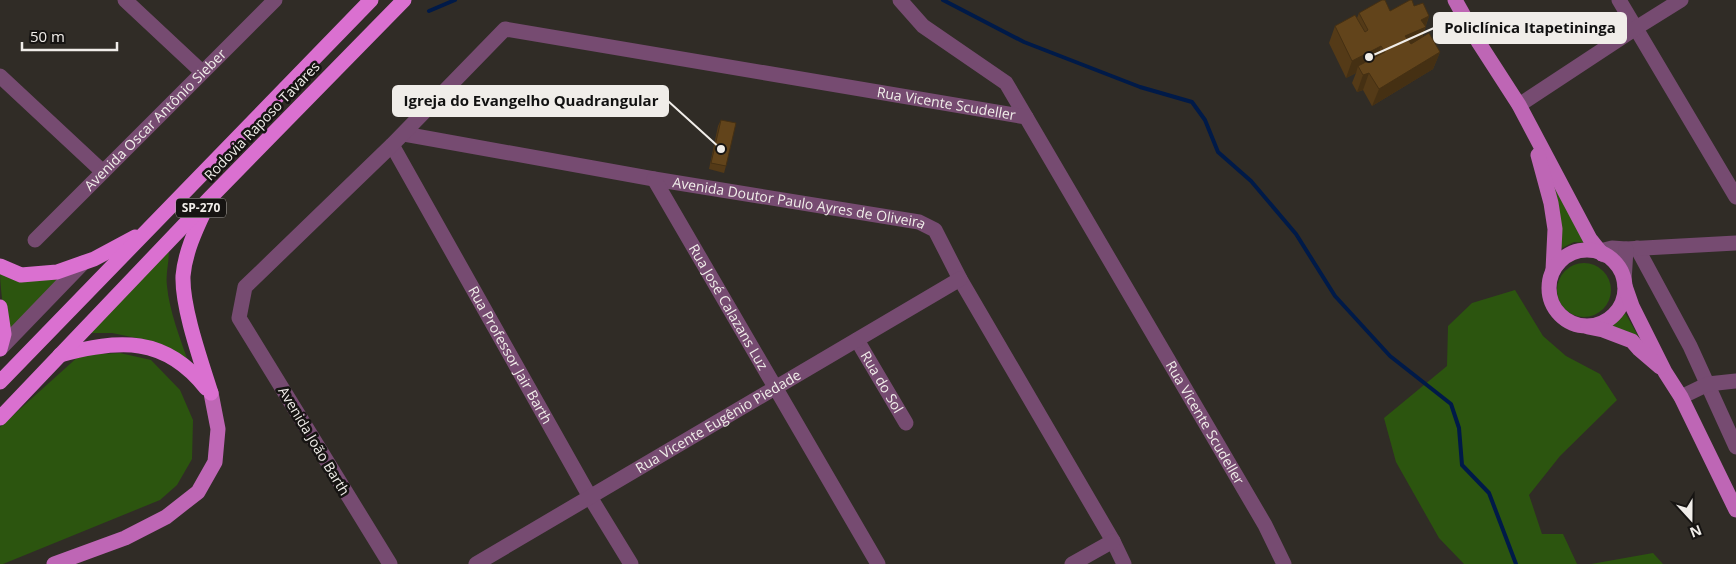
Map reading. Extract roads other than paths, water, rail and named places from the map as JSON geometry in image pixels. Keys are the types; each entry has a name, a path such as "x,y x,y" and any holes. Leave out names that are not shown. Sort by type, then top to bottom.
{"highway":[{"name":"Rodovia Raposo Tavares","path":"0,382 371,0"},
{"name":"Rodovia Raposo Tavares","path":"0,418 209,199 404,0"},
{"path":"209,199 190,243 183,276 187,308 210,394"},
{"path":"0,266 21,275 57,272 94,259 149,229"},
{"path":"0,306 4,334 0,349"},
{"path":"59,355 91,347 127,344 161,351 193,371 210,394"}],"main road":[{"path":"1455,0 1479,43 1518,105 1590,240 1616,264 1623,274 1632,306 1665,372 1681,397 1736,510"},
{"path":"1531,130 1551,203 1555,229 1553,270 1549,282 1549,295 1554,308 1562,318 1574,324 1603,330 1632,341 1665,372"},
{"path":"1553,270 1562,259 1572,253 1584,250 1603,254"},
{"path":"1587,326 1600,324 1610,319 1619,309 1624,298 1625,284"},
{"path":"54,564 125,538 166,517 198,492 215,462 218,429 210,394"}],"street":[{"path":"125,0 202,72"},
{"name":"Avenida Oscar Antônio Sieber","path":"35,240 275,0"},
{"path":"900,0 922,26 1006,83 1026,117"},
{"path":"1619,0 1736,197"},
{"path":"1518,105 1681,0"},
{"name":"Rua Vicente Scudeller","path":"404,134 505,29 1026,117 1265,525 1284,564"},
{"path":"0,76 103,172"},
{"path":"392,145 404,134"},
{"name":"Avenida Doutor Paulo Ayres de Oliveira","path":"404,134 654,179 919,222 934,230 960,279 1113,541 1124,564"},
{"name":"Avenida João Barth","path":"390,564 239,318 245,287 392,145"},
{"name":"Rua Professor Jair Barth","path":"392,145 590,497 631,564"},
{"name":"Rua José Calazans Luz","path":"654,179 878,564"},
{"path":"1603,254 1604,250 1612,248 1632,249 1736,243"},
{"path":"1625,284 1632,249"},
{"path":"1632,249 1690,346 1736,447"},
{"path":"0,349 83,263"},
{"name":"Rua Vicente Eugênio Piedade","path":"476,564 960,279"},
{"name":"Rua do Sol","path":"857,340 906,423"},
{"path":"1681,397 1708,384 1736,381"},
{"path":"1072,564 1113,541"}],"waterway":[{"path":"429,11 455,0"},
{"path":"943,0 1024,42 1140,87 1192,102 1205,120 1218,152 1251,181 1296,234 1335,296 1390,356 1451,404 1459,428 1462,465 1489,493 1516,564"}],"place":[{"name":"Policlínica Itapetininga","path":"1369,57"},
{"name":"Igreja do Evangelho Quadrangular","path":"721,149"}]}
